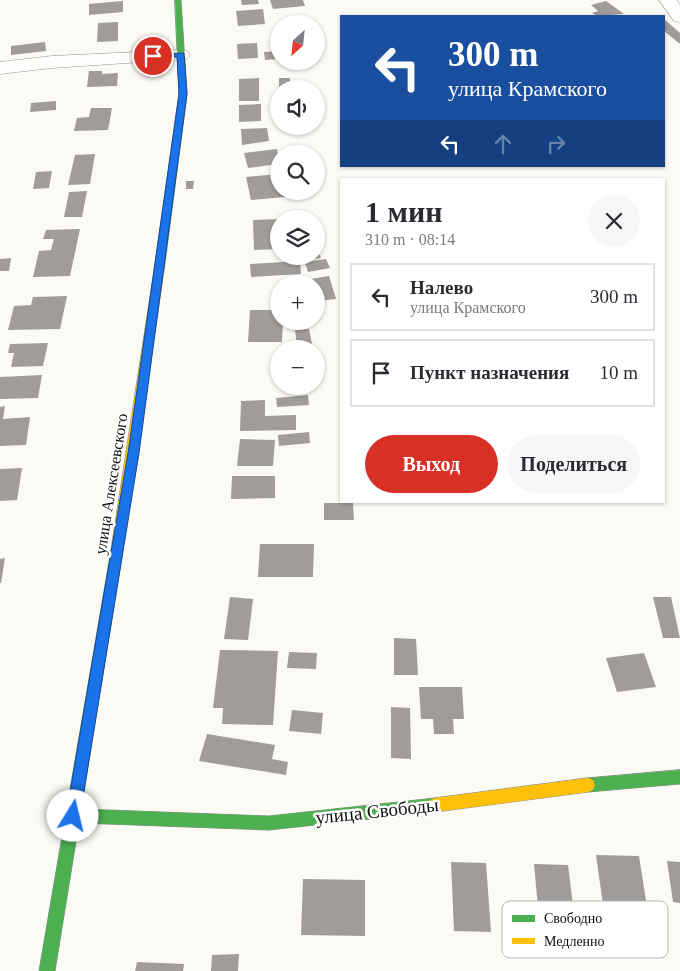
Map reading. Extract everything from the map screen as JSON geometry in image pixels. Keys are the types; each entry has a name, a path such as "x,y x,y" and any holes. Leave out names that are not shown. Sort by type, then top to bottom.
{"street":[{"name":"улица Алексеевского","path":"47,971 155,308 183,94 178,0"},
{"path":"668,0 680,17"},
{"path":"0,68 52,62 181,55"},
{"name":"улица Свободы","path":"73,816 269,823 429,806 562,787 680,776"}],"building":[{"path":"241,0 258,0 259,4 242,5"},
{"path":"270,0 303,0 305,6 273,9"},
{"path":"123,1 123,12 89,15 89,4"},
{"path":"606,1 624,14 595,15 592,13 598,11 591,5"},
{"path":"263,9 265,24 238,26 236,11"},
{"path":"665,20 680,33 680,44 665,32"},
{"path":"118,22 118,41 97,42 98,23"},
{"path":"45,42 46,51 11,55 11,46"},
{"path":"257,43 258,58 238,59 237,44"},
{"path":"264,52 270,52 270,60 265,60"},
{"path":"89,71 102,71 102,74 118,73 117,86 87,87"},
{"path":"259,78 259,101 239,101 239,79"},
{"path":"279,78 290,78 290,80 279,80"},
{"path":"56,101 56,110 30,112 31,103"},
{"path":"261,104 261,121 239,122 239,105"},
{"path":"91,108 112,108 108,130 74,131 77,118 89,117"},
{"path":"267,128 269,141 242,145 241,129"},
{"path":"270,150 270,165 248,168 244,153"},
{"path":"95,154 90,184 68,185 75,155"},
{"path":"52,171 49,188 33,189 36,172"},
{"path":"270,175 270,198 251,200 246,177"},
{"path":"186,181 194,181 193,189 186,189"},
{"path":"87,191 82,217 64,217 69,192"},
{"path":"270,219 270,249 254,250 253,220"},
{"path":"80,229 70,276 33,277 39,251 51,250 54,239 43,239 46,230"},
{"path":"11,258 9,271 0,271 0,259"},
{"path":"325,259 330,268 308,272 306,265 325,265"},
{"path":"270,263 270,265 300,265 301,274 251,277 250,264"},
{"path":"329,276 336,299 325,300 325,277"},
{"path":"67,296 60,329 8,330 14,306 31,305 33,297"},
{"path":"250,310 270,310 270,330 283,330 282,340 248,342"},
{"path":"295,330 309,330 311,340 296,340"},
{"path":"48,343 43,366 11,367 14,353 8,353 10,344"},
{"path":"42,375 38,398 0,399 0,377"},
{"path":"308,395 309,405 277,407 276,398"},
{"path":"265,400 265,416 296,415 296,430 240,431 241,401"},
{"path":"5,406 3,419 30,417 26,445 0,446 0,407"},
{"path":"309,432 310,443 279,446 278,435"},
{"path":"240,439 275,440 273,466 237,466"},
{"path":"22,468 17,500 0,501 0,469"},
{"path":"232,476 275,476 275,498 231,499"},
{"path":"324,503 353,503 354,520 324,520"},
{"path":"260,544 314,544 313,577 258,577"},
{"path":"5,558 1,583 0,583 0,559"},
{"path":"230,597 253,599 248,640 224,639"},
{"path":"653,597 671,597 680,638 663,638"},
{"path":"394,638 416,639 418,675 394,675"},
{"path":"220,650 278,651 273,725 222,724 223,708 213,708"},
{"path":"289,652 317,653 316,669 287,668"},
{"path":"644,653 656,687 617,692 606,658"},
{"path":"419,687 462,687 464,719 453,719 454,734 434,734 433,719 421,719"},
{"path":"391,707 410,708 411,759 391,758"},
{"path":"292,710 323,713 321,734 289,731"},
{"path":"207,734 275,745 272,759 288,762 286,775 199,761"},
{"path":"596,855 639,856 646,901 602,901"},
{"path":"667,861 680,862 680,903 673,902"},
{"path":"451,862 486,863 491,932 454,931"},
{"path":"534,864 568,865 572,901 537,901"},
{"path":"303,879 365,880 365,936 301,935"},
{"path":"239,954 238,971 211,971 212,955"},
{"path":"137,962 184,964 183,971 135,971"}],"traffic: fast":[{"path":"159,271 183,94 178,0"},
{"path":"47,971 116,556"},
{"path":"588,785 680,777"},
{"path":"73,816 269,823 435,805"}],"traffic: slow":[{"path":"116,556 159,271"},
{"path":"435,805 588,785"}],"route":[{"path":"73,816 133,453 155,308 183,94 181,55 153,56"}]}
